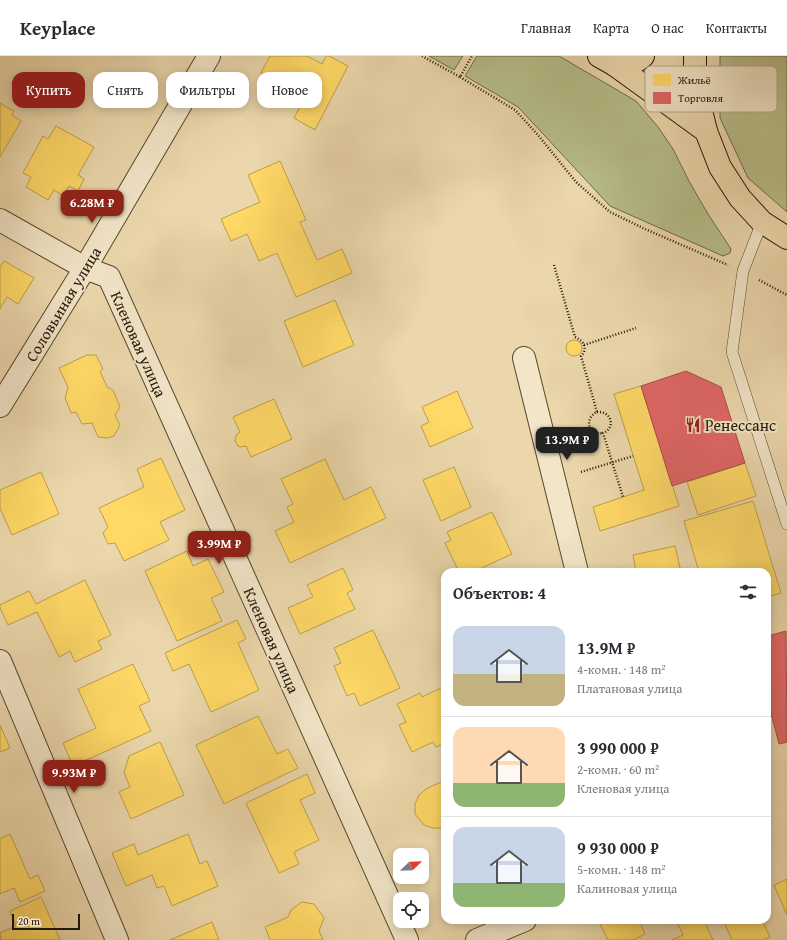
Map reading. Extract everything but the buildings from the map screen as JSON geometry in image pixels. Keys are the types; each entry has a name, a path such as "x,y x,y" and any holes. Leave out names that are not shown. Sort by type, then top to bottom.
{"main road":[{"path":"607,61 630,64 643,56"},
{"path":"607,61 645,88"},
{"path":"679,112 706,131"},
{"path":"701,112 706,131 720,167 740,198 762,222 787,238"}],"street":[{"name":"Соловьиная улица","path":"0,406 85,268 209,56"},
{"name":"Кленовая улица","path":"0,220 85,268 109,277 407,940"},
{"path":"524,358 576,568"},
{"path":"0,661 117,940"},
{"path":"478,940 516,924"}],"lane":[{"path":"762,222 743,271 732,352 787,524"}],"path":[{"path":"422,56 515,110 538,135 576,182 610,212 652,232 743,271 787,295"},
{"path":"460,77 472,56"},
{"path":"554,265 575,337 582,341 584,345 584,354 581,356 597,412"},
{"path":"584,345 636,328"},
{"path":"597,412 604,412 607,414 611,424 608,430 599,434 593,431 589,425 590,417 597,412"},
{"path":"603,433 623,497"},
{"path":"582,472 633,456"}],"green space":[{"path":"429,56 463,56 454,70"},
{"path":"477,56 559,56 636,101 658,127 673,149 690,183 731,249 730,253 723,256 610,206 518,107 465,76"},
{"path":"720,56 787,56 787,212 748,178 720,118 720,112 777,112 777,66 720,66"}],"place":[{"name":"Ренессанс","path":"693,425"}]}
